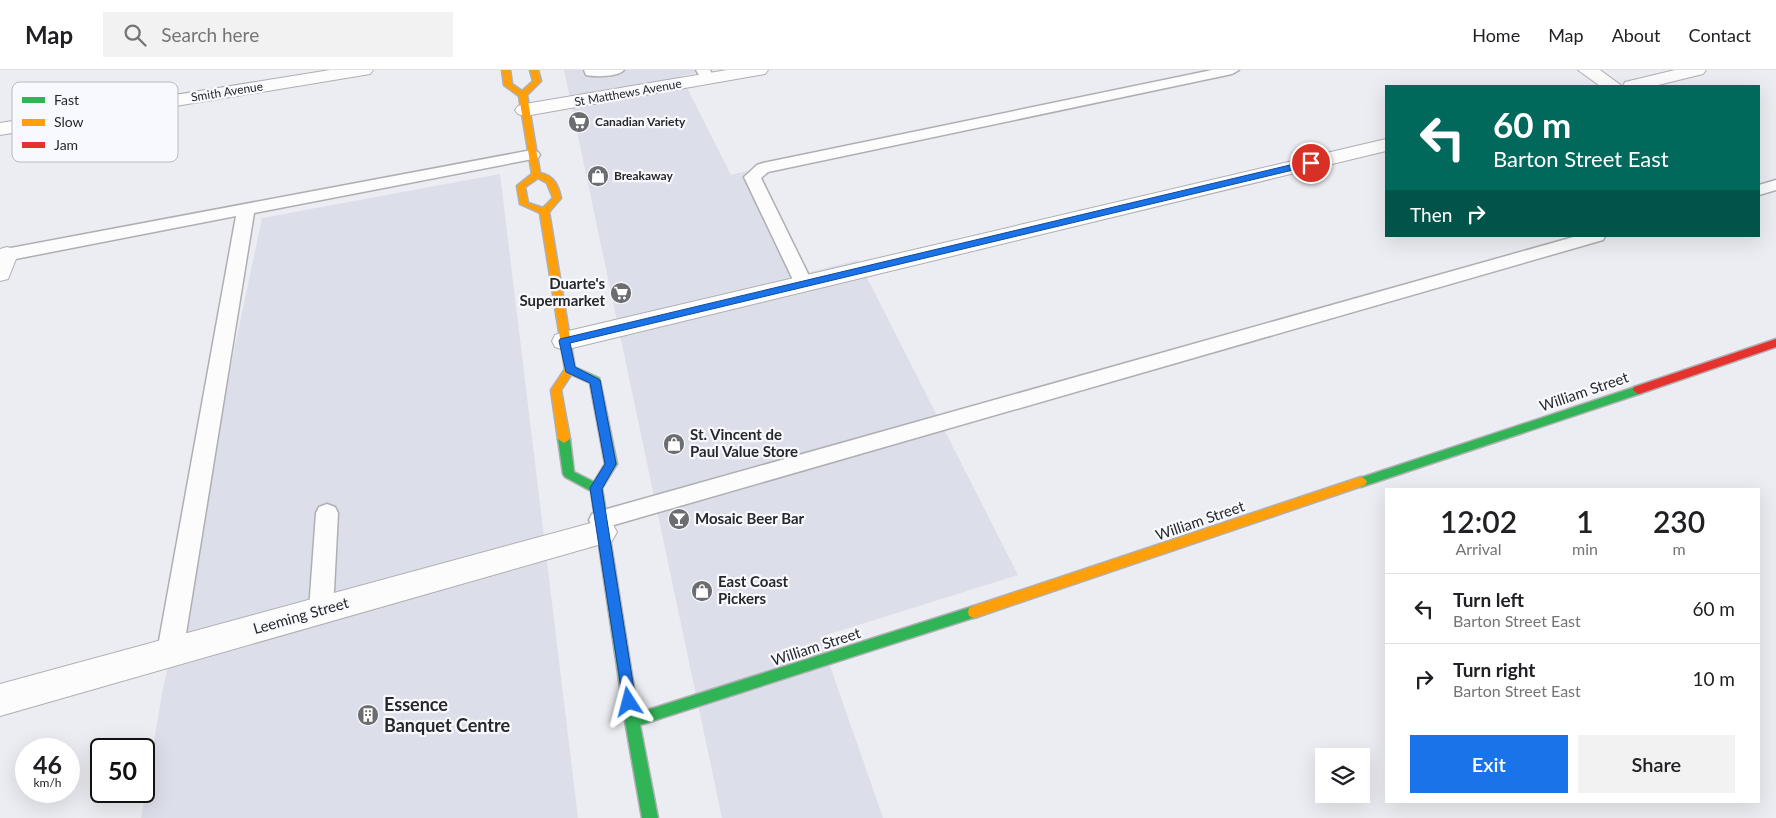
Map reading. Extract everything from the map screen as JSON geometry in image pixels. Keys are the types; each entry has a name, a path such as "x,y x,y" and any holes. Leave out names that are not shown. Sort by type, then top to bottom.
{"main road":[{"path":"506,70 508,85 524,102 536,175"},
{"path":"524,102 536,81 534,70"},
{"path":"544,212 524,204 521,186 536,175 547,176 553,180 556,198 544,212 570,369 556,390 569,474 596,488"},
{"name":"William Street","path":"632,721 1009,601 1776,343"},
{"path":"570,369 595,380 611,464 596,488 632,721 650,818"}],"street":[{"name":"Smith Avenue","path":"178,100 364,70"},
{"name":"St Matthews Avenue","path":"524,102 706,75 759,70"},
{"path":"1586,70 1611,85"},
{"path":"1636,85 1697,70"},
{"path":"564,341 1385,145"},
{"name":"Leeming Street","path":"0,700 321,610 601,526"}],"lane":[{"path":"591,70 591,72 598,73 617,70"},
{"path":"804,284 752,178 764,168 1232,70"},
{"path":"2,261 246,209 532,155"},
{"path":"1760,190 1776,185"},
{"path":"170,652 246,209"},
{"path":"601,526 1594,237"},
{"path":"321,610 327,513"}],"shaded area":[{"path":"564,70 709,70 681,76 731,175 752,170 790,277 858,260 1018,575 820,637 883,818 722,818"},
{"path":"500,174 578,818 141,818 144,803 155,803 155,738 162,694 262,218"}],"traffic: fast":[{"path":"570,369 595,381 611,464 596,488 632,721 650,818"},
{"path":"1361,482 1638,390"},
{"path":"564,439 569,474 596,488"},
{"path":"632,721 974,612"}],"traffic: slow":[{"path":"506,70 508,85 523,95 536,175"},
{"path":"523,95 537,81 534,70"},
{"path":"544,212 524,204 521,186 536,175 551,181 557,198 544,212 570,369 556,390 564,439"},
{"path":"974,612 1361,482"}],"traffic: jam":[{"path":"1638,390 1776,343"}],"place":[{"name":"Canadian Variety","path":"579,122"},
{"name":"Breakaway","path":"598,176"},
{"name":"Duarte's Supermarket","path":"621,293"},
{"name":"St. Vincent de Paul Value Store","path":"674,444"},
{"name":"Mosaic Beer Bar","path":"679,519"},
{"name":"East Coast Pickers","path":"702,591"},
{"name":"Essence Banquet Centre","path":"368,715"}],"route":[{"path":"629,702 596,488 611,464 595,380 570,369 564,341 1311,163"}]}
